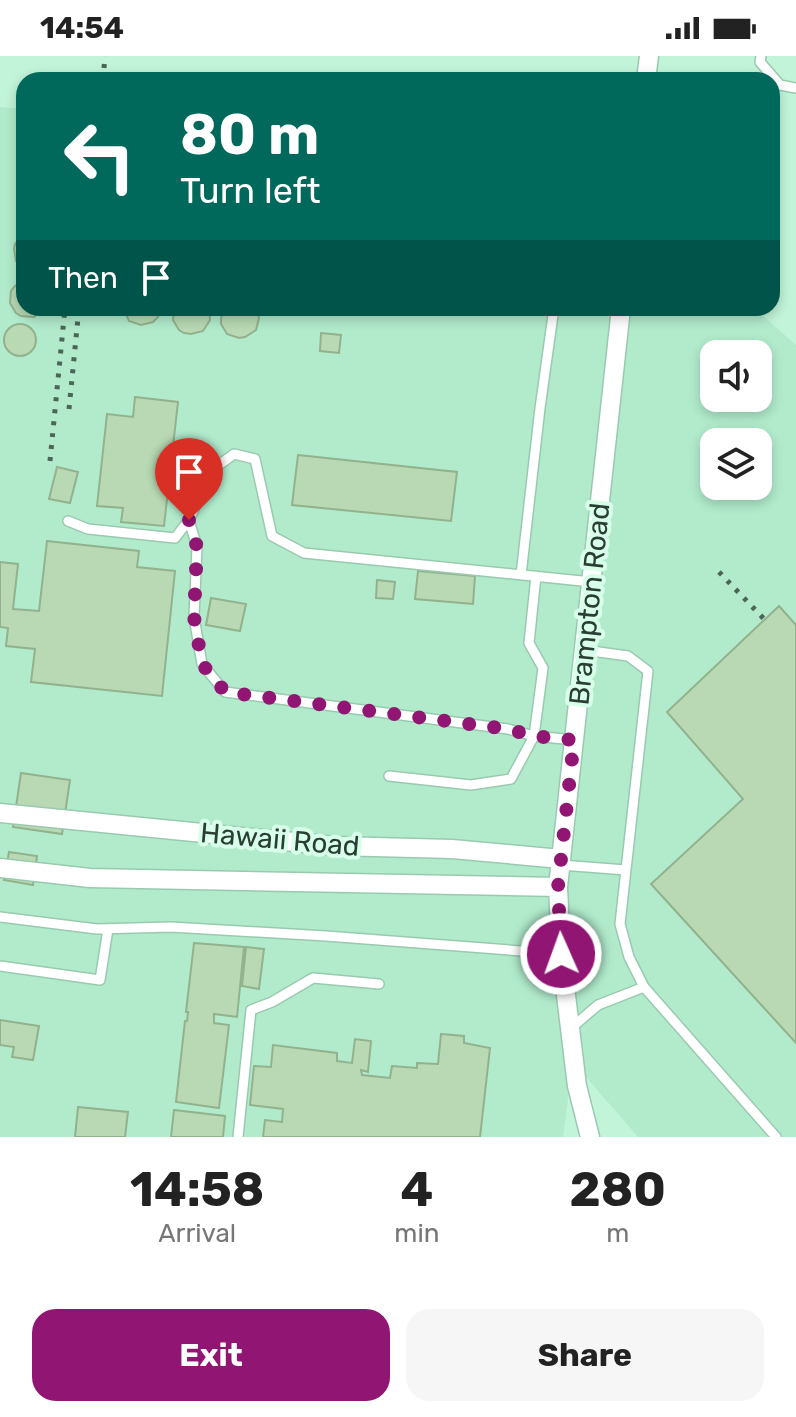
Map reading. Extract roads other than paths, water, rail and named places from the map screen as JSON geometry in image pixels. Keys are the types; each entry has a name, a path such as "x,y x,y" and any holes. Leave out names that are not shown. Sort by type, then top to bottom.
{"street":[{"name":"Brampton Road","path":"590,1137 577,1086 561,954 558,887 620,316"},
{"name":"Hawaii Road","path":"0,813 335,846 452,849 561,862"},
{"name":"Hawaii Road","path":"0,868 90,878 558,887"}],"lane":[{"path":"521,575 553,316"},
{"path":"68,521 88,529 175,538 189,520 212,470 234,454 255,459 272,536 304,553 592,582"},
{"path":"189,520 197,547 194,617 202,664 225,692 574,740"},
{"path":"389,776 471,785 511,779 534,736 543,668 529,643 536,576"},
{"path":"584,650 628,656 648,671 620,924 629,957 644,987 776,1137"},
{"path":"561,862 626,870"},
{"path":"0,917 108,929 171,927 561,954"},
{"path":"0,966 100,980 108,929"},
{"path":"238,1137 251,1010 272,1002 313,978 379,984"},
{"path":"570,1029 598,1005 644,987"}],"railway":[{"path":"104,72 105,56"},
{"path":"50,461 64,316"},
{"path":"69,409 78,316"},
{"path":"719,572 765,620"}]}
